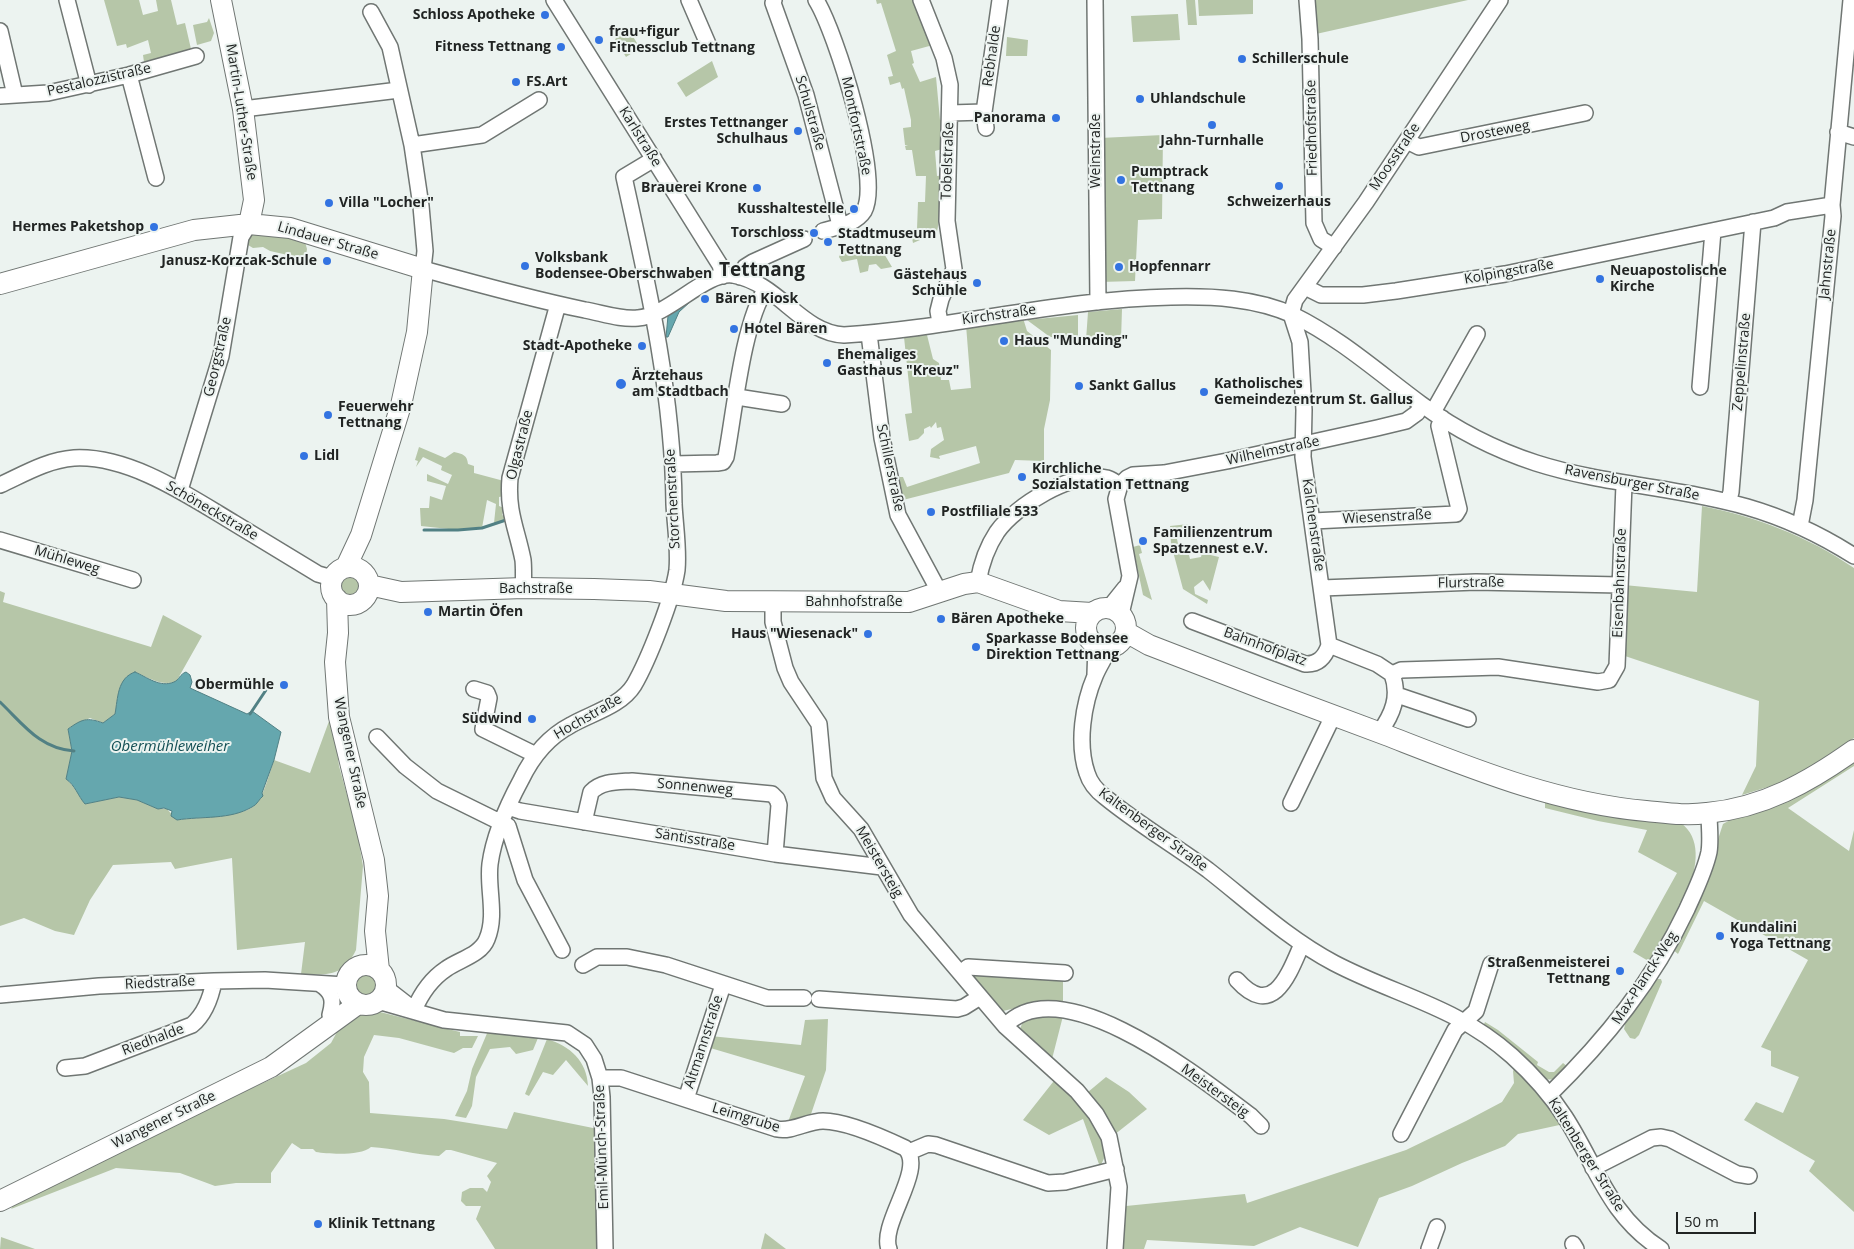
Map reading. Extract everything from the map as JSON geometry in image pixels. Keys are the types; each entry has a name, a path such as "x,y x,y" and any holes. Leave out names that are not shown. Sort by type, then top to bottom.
{"main road":[{"name":"Martin-Luther-Straße","path":"221,0 243,109 254,200 249,224"},
{"name":"Lindauer Straße","path":"0,284 194,230 249,224 290,228 424,269"},
{"path":"352,586 361,535 408,377 417,332 424,269"},
{"path":"978,582 1518,784 1555,796 1615,808 1675,814 1708,813 1758,803 1791,790 1826,770 1854,750"},
{"name":"Bahnhofstraße","path":"671,594 706,600 772,603 908,602 964,584 978,582"},
{"name":"Bachstraße","path":"352,586 384,598 401,592 524,588 649,591 671,594"},
{"name":"Wangener Straße","path":"0,1201 257,1075 299,1049 326,1022 350,993 351,971 376,981 375,931 378,896 374,860 339,717 335,662 338,633 352,586"},
{"path":"350,993 367,1005 376,981"}],"street":[{"path":"67,0 89,84"},
{"name":"Karlstraße","path":"554,0 720,265 723,276"},
{"path":"690,0 708,44"},
{"name":"Montfortstraße","path":"816,0 826,16 840,55 862,143 867,172 867,202 864,210 857,218 823,231"},
{"name":"Tobelstraße","path":"921,0 948,71 950,113 947,221 954,269 941,299 938,311 940,323"},
{"name":"Rebhalde","path":"986,128 984,112 1000,0"},
{"name":"Weinstraße","path":"1095,0 1098,302"},
{"name":"Friedhofstraße","path":"1307,0 1310,39 1314,223 1321,239 1334,247"},
{"name":"Moosstraße","path":"1291,314 1295,300 1407,141 1500,0"},
{"name":"Jahnstraße","path":"1800,526 1803,518 1811,445 1851,0"},
{"name":"Schulstraße","path":"773,1 806,95 840,225"},
{"path":"371,12 390,47 412,145 421,206 425,251 424,269"},
{"path":"0,31 15,95"},
{"name":"Pestalozzistraße","path":"0,96 48,93 128,75 196,56"},
{"path":"128,75 156,178"},
{"path":"243,109 399,90"},
{"path":"412,145 482,135 539,100"},
{"path":"950,113 984,112"},
{"name":"Drosteweg","path":"1407,141 1419,147 1584,113"},
{"path":"1838,132 1854,136"},
{"name":"Storchenstraße","path":"654,159 624,177 655,314 673,464 677,568 671,594"},
{"name":"Kolpingstraße","path":"1304,287 1321,295 1363,296 1506,274 1713,231 1787,212 1832,205"},
{"name":"Zeppelinstraße","path":"1728,502 1731,492 1753,222"},
{"name":"Georgstraße","path":"180,490 221,356 241,237 249,224"},
{"path":"1700,387 1713,231"},
{"path":"740,277 746,267 804,239"},
{"name":"Lindauer Straße","path":"424,269 558,304 626,318 648,317 655,314"},
{"path":"655,314 723,276"},
{"name":"Kirchstraße","path":"723,276 740,277 766,289 822,332 844,335 869,334 1098,302 1149,297 1213,298 1250,302 1291,314"},
{"path":"673,464 722,462 726,457 750,332 759,299 766,289"},
{"name":"Olgastraße","path":"524,588 523,561 508,499 510,478 558,304"},
{"name":"Ravensburger Straße","path":"1291,314 1342,343 1433,412 1462,430 1532,462 1588,478 1728,502 1800,526 1854,556"},
{"name":"Kalchenstraße","path":"1291,314 1300,342 1304,410 1303,457 1329,645"},
{"name":"Schillerstraße","path":"869,334 882,438 898,515 940,593"},
{"path":"1433,412 1477,334"},
{"path":"737,397 782,404"},
{"name":"Wilhelmstraße","path":"1120,485 1134,475 1164,473 1303,445 1406,420 1416,413 1433,412"},
{"name":"Wiesenstraße","path":"1313,521 1456,514 1459,509 1439,426 1433,412"},
{"name":"Schöneckstraße","path":"0,485 50,462 83,458 122,466 180,490 318,574 352,586"},
{"path":"978,582 980,568 997,532 1029,501 1050,490 1082,480 1107,478 1120,485 1116,500 1130,576 1126,598 1107,629"},
{"name":"Eisenbahnstraße","path":"1392,674 1401,670 1498,667 1598,682 1609,680 1617,666 1624,484"},
{"name":"Mühleweg","path":"0,540 133,580"},
{"name":"Flurstraße","path":"1322,588 1476,582 1620,585"},
{"name":"Hochstraße","path":"414,1010 419,998 436,977 455,963 478,950 486,942 491,910 490,865 502,821 536,755 548,741 563,729 619,701 628,694 638,677 671,594"},
{"name":"Meistersteig","path":"772,603 773,622 785,668 791,682 818,724 820,759 828,790 841,808 862,829 911,915 1005,1026 1077,1091 1096,1114 1109,1137 1116,1169 1119,1205 1115,1249"},
{"name":"Bahnhofplatz","path":"1192,621 1305,664 1311,664 1323,658 1329,645"},
{"name":"Kaltenberger Straße","path":"1107,629 1088,698 1082,734 1084,764 1090,781 1104,796 1205,868 1302,944 1337,964 1430,1003 1465,1021 1512,1056 1549,1095 1570,1126 1615,1206 1654,1247"},
{"path":"1329,645 1376,664 1392,674 1397,695 1390,714 1379,733"},
{"path":"474,689 487,693 490,698 483,729 536,755"},
{"path":"1397,695 1468,719"},
{"path":"1291,803 1333,716"},
{"path":"377,737 405,766 437,791 502,821 508,826 525,880 562,950"},
{"name":"Sonnenweg","path":"584,822 591,792 601,784 613,782 632,781 772,794 777,799 779,805 775,854"},
{"name":"Säntisstraße","path":"508,807 520,811 775,854 882,867"},
{"name":"Max-Planck-Weg","path":"1549,1095 1604,1038 1667,949 1690,903 1709,851 1708,813"},
{"path":"1237,980 1246,990 1253,993 1271,995 1279,990 1288,976 1302,944"},
{"name":"Altmannstraße","path":"584,965 598,957 627,958 666,965 767,998 811,999 957,1009 980,997"},
{"path":"1401,1134 1455,1030 1476,1011 1492,964"},
{"path":"961,972 968,967 1065,973"},
{"name":"Riedstraße","path":"0,995 99,986 265,980 320,984 350,993"},
{"name":"Riedhalde","path":"65,1068 85,1066 192,1025 202,1014 209,1000 214,981"},
{"name":"Emil-Münch-Straße","path":"376,981 414,1010 444,1020 567,1033 588,1048 600,1078 603,1127 604,1249"},
{"path":"320,984 329,991 332,999 326,1022"},
{"name":"Altmannstraße","path":"686,1099 723,985"},
{"name":"Meistersteig","path":"1005,1026 1019,1014 1047,1010 1066,1010 1099,1020 1138,1038 1175,1062 1251,1116 1260,1126"},
{"name":"Leimgrube","path":"600,1078 621,1078 777,1129 788,1129 824,1121 838,1123 898,1145 910,1152"},
{"path":"1593,1168 1652,1138 1661,1137 1670,1139 1737,1174 1749,1176"},
{"path":"889,1249 888,1236 909,1172 910,1152 928,1144 936,1145 1048,1183 1065,1182 1116,1169"},
{"path":"1429,1249 1437,1227"}],"green space":[{"path":"104,0 139,0 143,15 158,11 156,0 171,0 177,25 185,23 191,49 144,62 143,55 151,53 148,40 127,48 126,44 117,46"},
{"path":"876,0 914,0 933,45 911,51 914,63 912,64 920,82 936,77 940,120 945,121 946,148 935,151 937,176 944,175 942,205 936,237 934,234 913,243 911,233 914,228 917,229 918,202 925,202 926,176 916,176 912,150 906,150 905,146 908,146 905,145 903,128 911,127 911,120 904,88 902,89 900,82 890,85 888,77 893,76 887,55 896,51 881,3 877,4"},
{"path":"1186,0 1195,0 1197,25 1188,25"},
{"path":"1198,0 1253,0 1253,14 1199,16"},
{"path":"1313,0 1468,0 1316,34"},
{"path":"1178,14 1180,40 1133,42 1131,16"},
{"path":"209,18 214,33 211,41 197,45 193,25 207,22"},
{"path":"629,30 640,48 626,57 615,39"},
{"path":"1007,37 1028,40 1027,56 1006,56"},
{"path":"712,61 718,77 686,97 677,83"},
{"path":"1163,135 1162,219 1138,220 1135,281 1100,282 1100,138"},
{"path":"254,234 277,235 305,242 306,255 301,258 270,251 263,247 253,248 248,245 249,238"},
{"path":"880,247 892,267 881,269 876,264 869,265 868,271 860,273 857,259 842,262 839,257 840,254"},
{"path":"1122,309 1121,340 1086,340 1088,312"},
{"path":"1078,315 1078,338 1050,337 1027,320"},
{"path":"1023,318 1027,331 1051,350 1050,400 1044,429 1044,461 1015,460 1009,473 899,501 893,477 903,477 907,487 980,463 976,446 939,456 940,459 930,457 931,449 944,440 941,427 937,428 936,422 931,428 930,426 924,429 924,433 918,439 909,441 905,414 912,413 904,337 927,335 933,359 939,363 941,380 949,380 951,390 971,388 966,325"},
{"path":"419,447 445,458 454,452 462,454 466,457 468,464 474,466 474,473 504,481 504,496 499,497 499,506 504,508 502,515 510,519 494,523 496,504 487,500 482,528 458,530 421,526 420,508 429,508 430,496 442,500 446,486 427,481 427,474 448,484 452,475 441,470 442,466 423,457 416,467 418,461 415,460"},
{"path":"1702,506 1742,516 1781,529 1818,546 1854,568 1854,738 1816,765 1784,782 1742,795 1756,766 1759,701 1622,655 1624,585 1697,592"},
{"path":"1189,524 1187,532 1176,534 1179,549 1190,544 1192,549 1188,551 1190,559 1201,557 1202,553 1219,557 1210,591 1203,580 1194,587 1195,594 1208,600 1207,604 1183,589 1171,544 1170,526"},
{"path":"1140,545 1142,553 1139,554 1152,600 1143,595 1133,547"},
{"path":"350,577 356,580 359,586 356,592 350,595 344,592 341,586 344,580"},
{"path":"0,591 5,593 3,602 151,647 163,615 202,636 176,682 160,682 135,672 129,675 122,684 115,714 103,723 90,718 68,729 72,751 66,779 74,787 85,804 119,797 137,800 158,809 167,809 177,820 228,815 247,810 254,806 260,798 274,760 310,773 332,713 339,766 357,831 363,866 356,950 346,965 340,970 327,974 301,974 305,942 237,950 232,858 175,869 171,862 113,865 90,900 74,935 55,931 24,918 0,926"},
{"path":"1854,758 1854,766 1788,808 1849,851 1854,830 1854,1212 1809,1171 1815,1161 1744,1120 1756,1102 1783,1113 1799,1077 1771,1066 1771,1051 1761,1047 1808,960 1704,901 1678,954 1672,949 1708,871 1723,824 1730,820 1784,803"},
{"path":"1545,798 1681,823 1692,836 1696,853 1694,872 1688,892 1679,912 1650,962 1633,952 1677,873 1638,852 1647,830 1598,821 1545,808"},
{"path":"366,970 376,975 381,985 376,995 366,1000 356,995 351,985 356,975"},
{"path":"969,973 1063,979 1063,1005 1020,1007 1003,1011"},
{"path":"1653,979 1661,979 1662,982 1639,1035 1635,1039 1630,1038 1624,1029 1626,1020"},
{"path":"376,1011 460,1032 460,1036 478,1036 472,1048 463,1048 454,1053 399,1038 374,1035 364,1057 363,1072 369,1082 370,1113 444,1119 507,1129 514,1112 598,1129 600,1249 495,1249 476,1219 481,1206 466,1206 461,1201 462,1192 470,1188 483,1188 487,1192 491,1182 487,1176 497,1163 451,1150 446,1150 439,1156 371,1147 360,1152 345,1154 301,1149 292,1143 271,1173 271,1183 236,1183 215,1186 180,1173 116,1168 11,1209 13,1206 170,1126 306,1063 331,1043 338,1030 355,1015"},
{"path":"1036,1016 1063,1016 1052,1059 1020,1032 1021,1025 1030,1018"},
{"path":"828,1019 826,1070 810,1117 788,1122 805,1076 707,1047 710,1036 801,1045 805,1020"},
{"path":"1485,1022 1538,1062 1537,1065 1549,1072 1554,1072 1563,1063 1568,1067 1554,1079 1543,1078 1483,1026"},
{"path":"488,1031 528,1033 538,1038 533,1050 516,1054 510,1047 490,1049 476,1077 472,1106 466,1118 455,1116 467,1091 472,1069"},
{"path":"547,1039 570,1050 576,1056 584,1069 588,1086 566,1060 553,1075 543,1072 529,1096 525,1094"},
{"path":"1516,1066 1564,1124 1518,1134 1505,1146 1379,1198 1358,1247 1300,1227 1254,1246 1147,1240 1144,1249 1122,1249 1126,1206 1245,1194 1247,1203 1406,1150 1502,1102 1514,1083 1513,1071"},
{"path":"1057,1077 1094,1118 1107,1152 1100,1167 1083,1119 1049,1135 1023,1120"},
{"path":"1106,1077 1129,1092 1147,1109 1114,1135 1088,1092"},
{"path":"765,1233 786,1249 761,1249"},
{"path":"1,1237 35,1249 0,1249"}],"water":[{"path":"690,299 691,301 679,312 668,337 666,337 668,316"},
{"name":"Obermühleweiher","path":"135,672 164,684 174,682 186,672 190,675 192,682 190,688 247,714 252,711 281,732 274,760 262,793 263,796 255,805 235,814 225,816 177,820 171,816 172,811 164,808 158,809 137,800 119,797 85,804 72,784 66,779 72,751 68,729 85,720 103,723 115,714 119,689 125,679"}],"waterway":[{"path":"424,530 482,528 509,519"},
{"path":"250,714 266,690"},
{"path":"0,702 33,734 51,746 74,751"}],"place":[{"name":"Schloss Apotheke","path":"545,15"},
{"name":"frau+figur Fitnessclub Tettnang","path":"599,40"},
{"name":"Fitness Tettnang","path":"561,47"},
{"name":"Schillerschule","path":"1242,59"},
{"name":"FS.Art","path":"516,82"},
{"name":"Uhlandschule","path":"1140,99"},
{"name":"Panorama","path":"1056,118"},
{"name":"Jahn-Turnhalle","path":"1212,125"},
{"name":"Erstes Tettnanger Schulhaus","path":"798,131"},
{"name":"Pumptrack Tettnang","path":"1121,180"},
{"name":"Schweizerhaus","path":"1279,186"},
{"name":"Brauerei Krone","path":"757,188"},
{"name":"Villa \"Locher\"","path":"329,203"},
{"name":"Kusshaltestelle","path":"854,209"},
{"name":"Hermes Paketshop","path":"154,227"},
{"name":"Torschloss","path":"814,233"},
{"name":"Stadtmuseum Tettnang","path":"828,242"},
{"name":"Janusz-Korzcak-Schule","path":"327,261"},
{"name":"Volksbank Bodensee-Oberschwaben","path":"525,266"},
{"name":"Hopfennarr","path":"1119,267"},
{"name":"Neuapostolische Kirche","path":"1600,279"},
{"name":"Gästehaus Schühle","path":"977,283"},
{"name":"Bären Kiosk","path":"705,299"},
{"name":"Hotel Bären","path":"734,329"},
{"name":"Haus \"Munding\"","path":"1004,341"},
{"name":"Stadt-Apotheke","path":"642,346"},
{"name":"Ehemaliges Gasthaus \"Kreuz\"","path":"827,363"},
{"name":"Ärztehaus am Stadtbach","path":"621,384"},
{"name":"Sankt Gallus","path":"1079,386"},
{"name":"Katholisches Gemeindezentrum St. Gallus","path":"1204,392"},
{"name":"Feuerwehr Tettnang","path":"328,415"},
{"name":"Lidl","path":"304,456"},
{"name":"Kirchliche Sozialstation Tettnang","path":"1022,477"},
{"name":"Postfiliale 533","path":"931,512"},
{"name":"Familienzentrum Spatzennest e.V.","path":"1143,541"},
{"name":"Martin Öfen","path":"428,612"},
{"name":"Bären Apotheke","path":"941,619"},
{"name":"Haus \"Wiesenack\"","path":"868,634"},
{"name":"Sparkasse Bodensee Direktion Tettnang","path":"976,647"},
{"name":"Obermühle","path":"284,685"},
{"name":"Südwind","path":"532,719"},
{"name":"Kundalini Yoga Tettnang","path":"1720,936"},
{"name":"Straßenmeisterei Tettnang","path":"1620,971"},
{"name":"Klinik Tettnang","path":"318,1224"}],"district":[{"name":"Tettnang","path":"762,271"}]}
